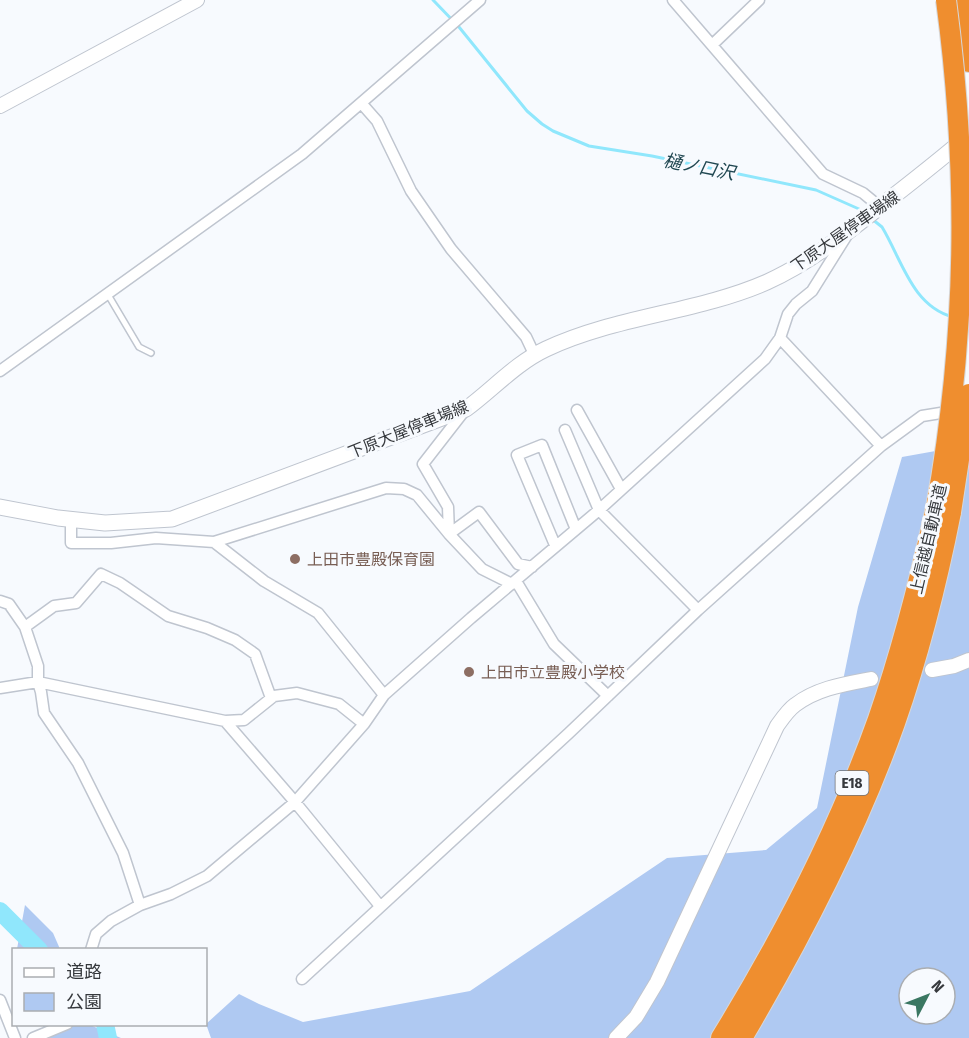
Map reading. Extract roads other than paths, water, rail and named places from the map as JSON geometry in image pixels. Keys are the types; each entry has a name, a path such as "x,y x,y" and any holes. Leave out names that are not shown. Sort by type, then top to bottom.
{"highway":[{"name":"上信越自動車道","path":"742,1038 776,980 830,878 874,775 912,669 940,565 945,459 956,371 962,294 963,237 959,119 946,0"},
{"path":"961,0 969,62"},
{"name":"上信越自動車道","path":"721,1038 788,920 832,831 857,771 896,664 921,571 944,510 969,394"}],"main road":[{"name":"下原大屋停車場線","path":"0,507 105,523 172,519 466,409 545,350 596,330 741,292 795,268 849,232 929,170 969,135"}],"street":[{"path":"0,106 197,0"},
{"path":"0,371 302,154 480,0"},
{"path":"673,0 823,174 863,193 872,213"},
{"path":"712,45 759,0"},
{"path":"362,104 377,121 411,191 451,249 526,337 535,356"},
{"path":"92,948 96,934 111,921 140,905 171,894 207,876 295,802 364,724 384,695 575,527 598,510 765,359 780,338 788,314 812,291 849,232"},
{"path":"780,338 881,446"},
{"path":"449,534 448,507 423,464 466,409"},
{"path":"578,410 621,489"},
{"path":"302,979 698,610 881,446 922,416 969,410"},
{"path":"565,430 598,510 698,610"},
{"path":"555,545 517,454 542,445 575,527"},
{"path":"74,519 71,527 71,543 111,543 156,538 214,542 386,488 404,489 417,495 482,569 514,583 554,644 608,696"},
{"path":"449,534 479,512 518,564 532,567"},
{"path":"214,542 264,580 318,613 384,695"},
{"path":"25,627 54,606 76,603 101,574 120,583 168,616 207,628 235,640 255,654 271,698"},
{"path":"0,601 9,604 25,627 38,666 38,681 44,713 78,762 123,853 140,905"},
{"path":"932,670 954,666 969,660"},
{"path":"616,1038 636,1017 657,982 777,726 794,705 815,692 871,680"},
{"path":"0,688 38,681 225,722 244,720 274,696 297,693 339,704 364,724"},
{"path":"225,722 295,802 380,906"},
{"path":"0,1000 15,1038"},
{"path":"33,1038 62,1026"}],"lane":[{"path":"107,293 139,346 151,353"}],"waterway":[{"name":"樋ノ口沢","path":"433,0 459,27 527,111 553,131 589,146 652,156 816,190 865,213"},
{"name":"樋ノ口沢","path":"872,219 882,227 910,280 927,303 953,317"},
{"path":"0,911 37,948"},
{"path":"105,1026 108,1038"}],"place":[{"name":"上田市豊殿保育園","path":"295,559"},
{"name":"上田市立豊殿小学校","path":"469,672"}]}
